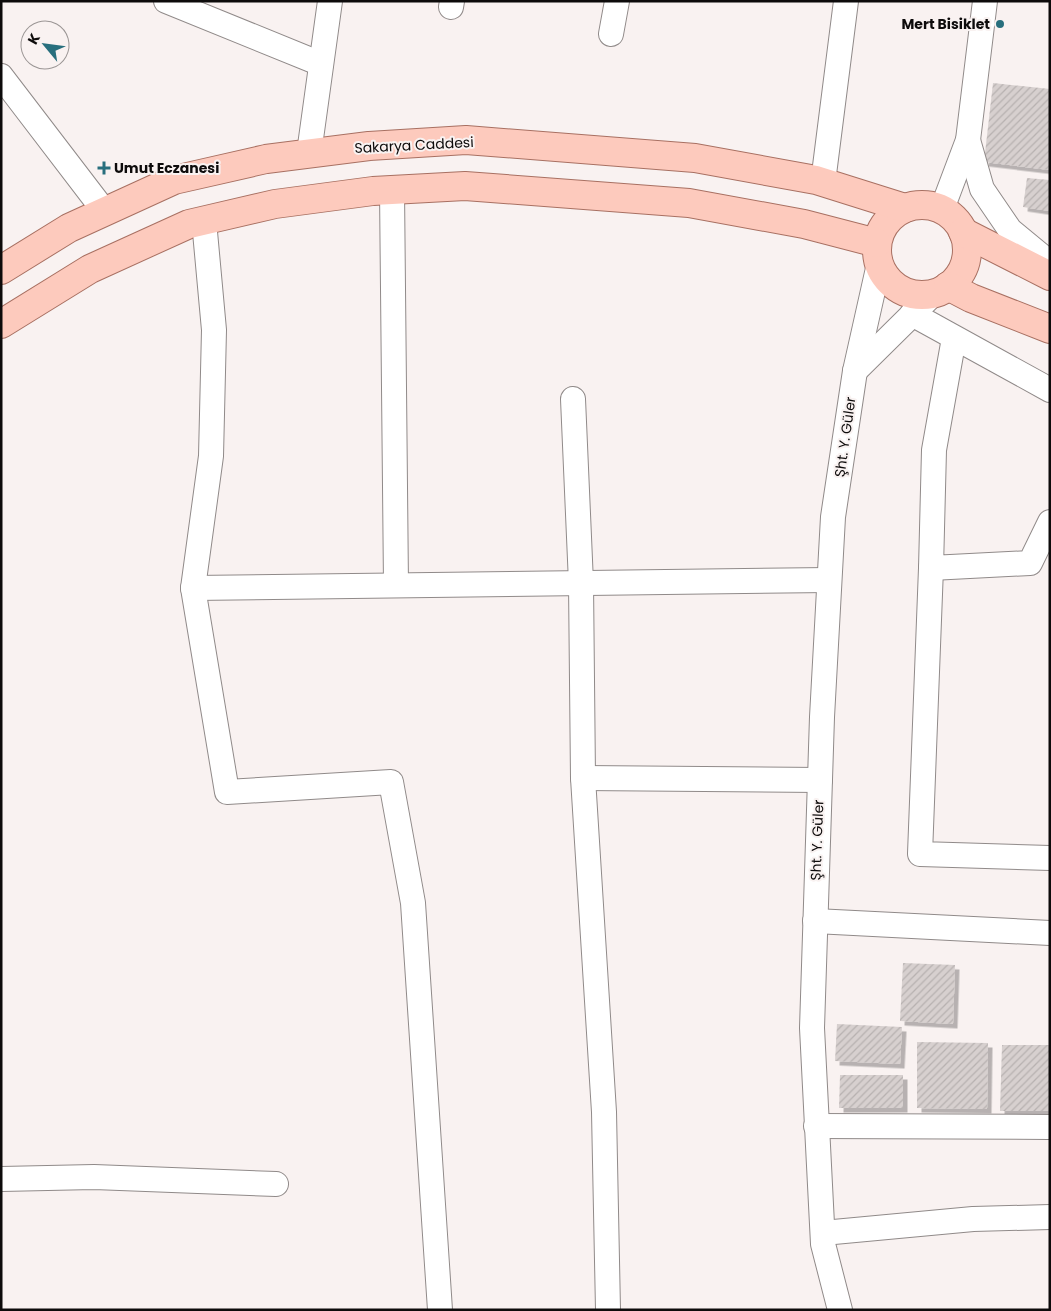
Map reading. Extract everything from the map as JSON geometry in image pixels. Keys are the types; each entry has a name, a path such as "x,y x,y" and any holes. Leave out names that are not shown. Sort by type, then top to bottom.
{"main road":[{"name":"Sakarya Caddesi","path":"1,270 69,228 174,180 266,159 369,146 466,140 695,158 823,182 906,208"},
{"path":"1,324 90,269 189,224 274,204 392,190 465,186 689,203 804,224 878,254"},
{"path":"941,290 959,275 966,261 967,245 963,232 954,218 942,209 921,204 906,208 892,216 882,228 878,254 886,278 898,289 912,294 941,290 970,298 1050,329"},
{"path":"963,232 1050,276"}],"street":[{"path":"166,1 321,64"},
{"path":"309,154 330,1"},
{"path":"610,34 617,1"},
{"path":"823,182 846,1"},
{"path":"942,209 968,140 985,1"},
{"path":"1,76 105,212"},
{"path":"968,140 982,189 1010,230 1050,262"},
{"path":"392,190 396,586"},
{"path":"204,221 214,330 212,456 193,588 227,792 390,782 413,903 440,1310"},
{"name":"Şht. Y. Güler","path":"840,1310 823,1232 812,1028 820,780 833,517 855,371 878,254"},
{"path":"855,371 912,314 941,290"},
{"path":"912,314 1050,390"},
{"path":"954,338 934,450 920,854 1050,858"},
{"path":"574,399 581,583 582,778 604,1112 608,1310"},
{"path":"931,568 1040,564 1050,522"},
{"path":"193,588 830,580"},
{"path":"582,778 820,780"},
{"path":"815,921 1050,933"},
{"path":"816,1126 1050,1127"},
{"path":"1,1179 94,1177 276,1184"},
{"path":"823,1232 974,1220 1050,1217"}],"building":[{"path":"993,83 1050,89 1050,170 984,162"},
{"path":"1027,178 1050,180 1050,211 1023,207"},
{"path":"903,963 955,965 953,1024 900,1021"},
{"path":"837,1024 902,1027 900,1064 835,1061"},
{"path":"917,1042 988,1043 987,1109 917,1108"},
{"path":"1002,1045 1050,1045 1050,1111 1000,1111"},
{"path":"840,1075 903,1075 903,1108 839,1108"}],"place":[{"name":"Mert Bisiklet","path":"1000,24"},
{"name":"Umut Eczanesi","path":"104,168"}]}
